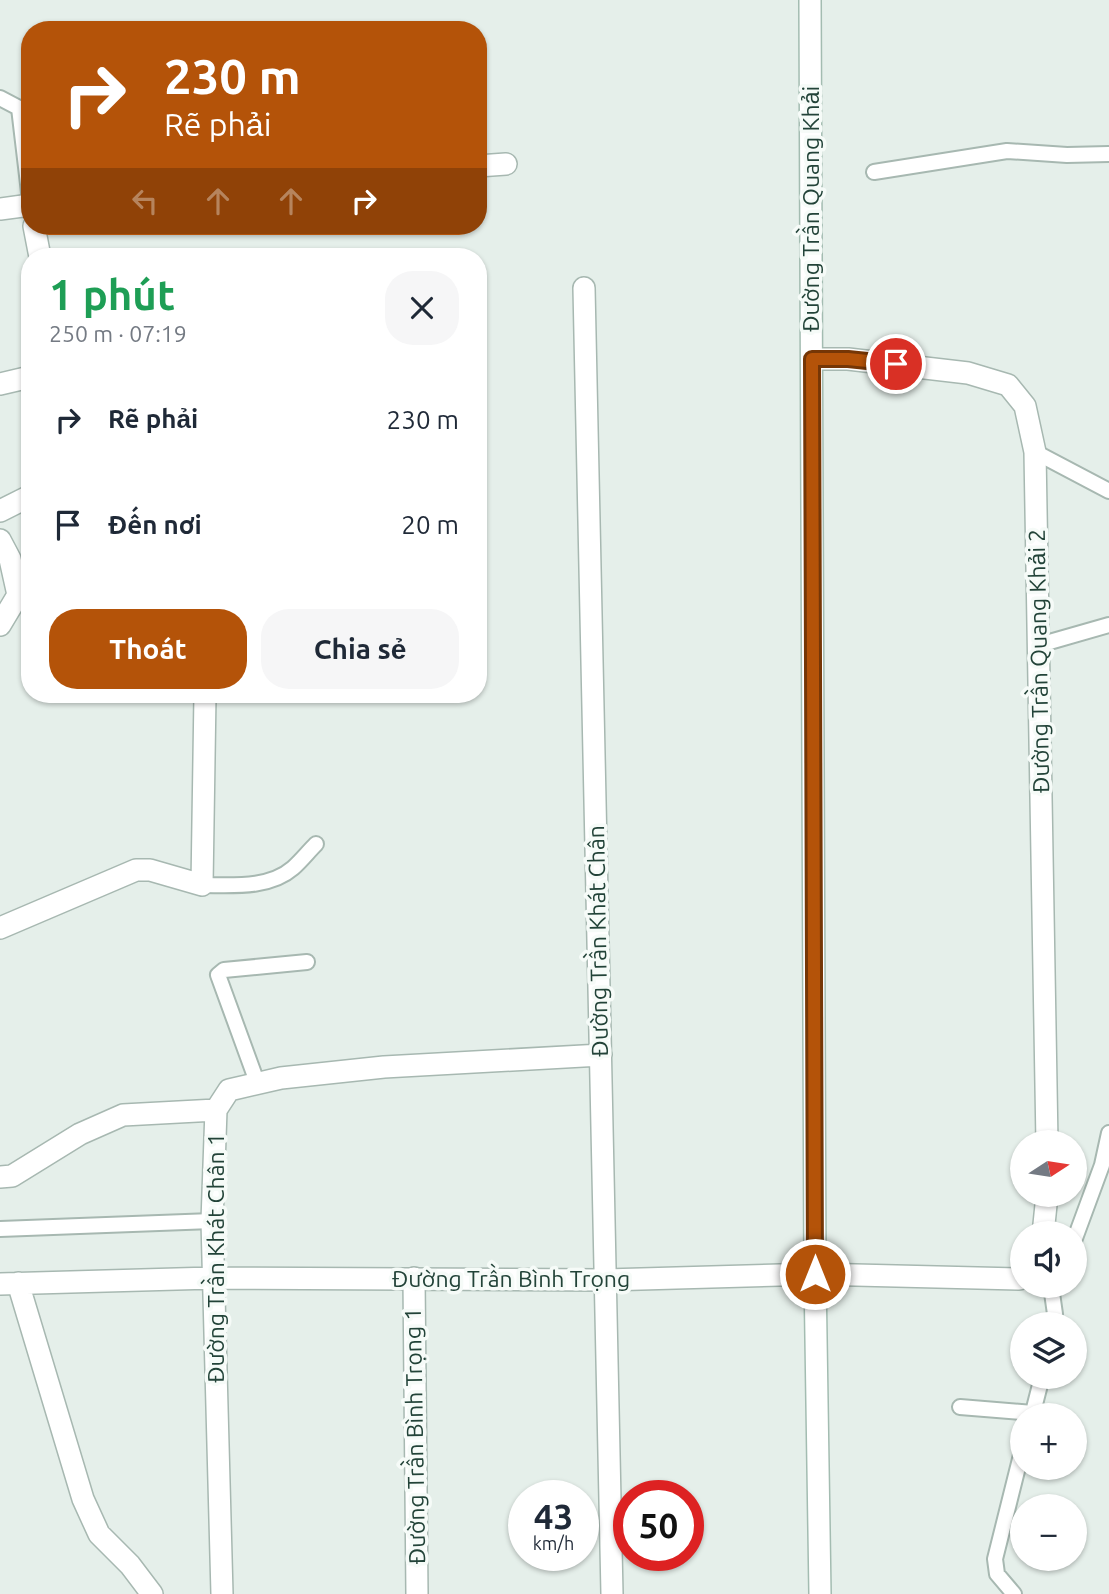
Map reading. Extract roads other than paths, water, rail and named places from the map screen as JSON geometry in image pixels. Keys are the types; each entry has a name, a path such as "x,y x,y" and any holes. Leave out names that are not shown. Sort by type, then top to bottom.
{"street":[{"name":"Đường Trần Quang Khải","path":"810,0 815,1274 820,1594"},
{"path":"487,165 506,164"},
{"path":"0,209 21,205"},
{"name":"Đường Trần Khát Chân","path":"584,288 612,1594"},
{"name":"Đường Trần Quang Khải 2","path":"812,359 848,359 968,373 1007,385 1026,406 1035,452 1047,1130"},
{"path":"0,384 21,379"},
{"path":"0,511 21,500"},
{"path":"0,540 10,559 18,595 0,625"},
{"path":"0,928 136,870 150,870 202,885 205,703"},
{"name":"Đường Trần Khát Chân 1","path":"222,1594 212,1221 216,1110 229,1090 257,1082 384,1067 601,1055"},
{"path":"0,1177 12,1176 80,1134 123,1115 216,1110"},
{"name":"Đường Trần Bình Trọng","path":"9,1283 212,1278 606,1280 815,1274 1010,1279"},
{"name":"Đường Trần Bình Trọng 1","path":"414,1279 417,1594"},
{"path":"9,1283 83,1499 99,1534 130,1565 152,1594"}],"lane":[{"path":"0,98 19,108 21,125"},
{"path":"873,172 1007,151 1067,155 1109,154"},
{"path":"1035,452 1109,491"},
{"path":"1039,645 1109,625"},
{"path":"202,885 245,884 271,880 291,870 316,845"},
{"path":"257,1082 218,975 224,970 307,962"},
{"path":"1081,1221 1102,1164 1109,1133"},
{"path":"0,1229 212,1221"},
{"path":"960,1407 1010,1412"},
{"path":"1014,1594 997,1574 995,1559 1015,1480"}]}
